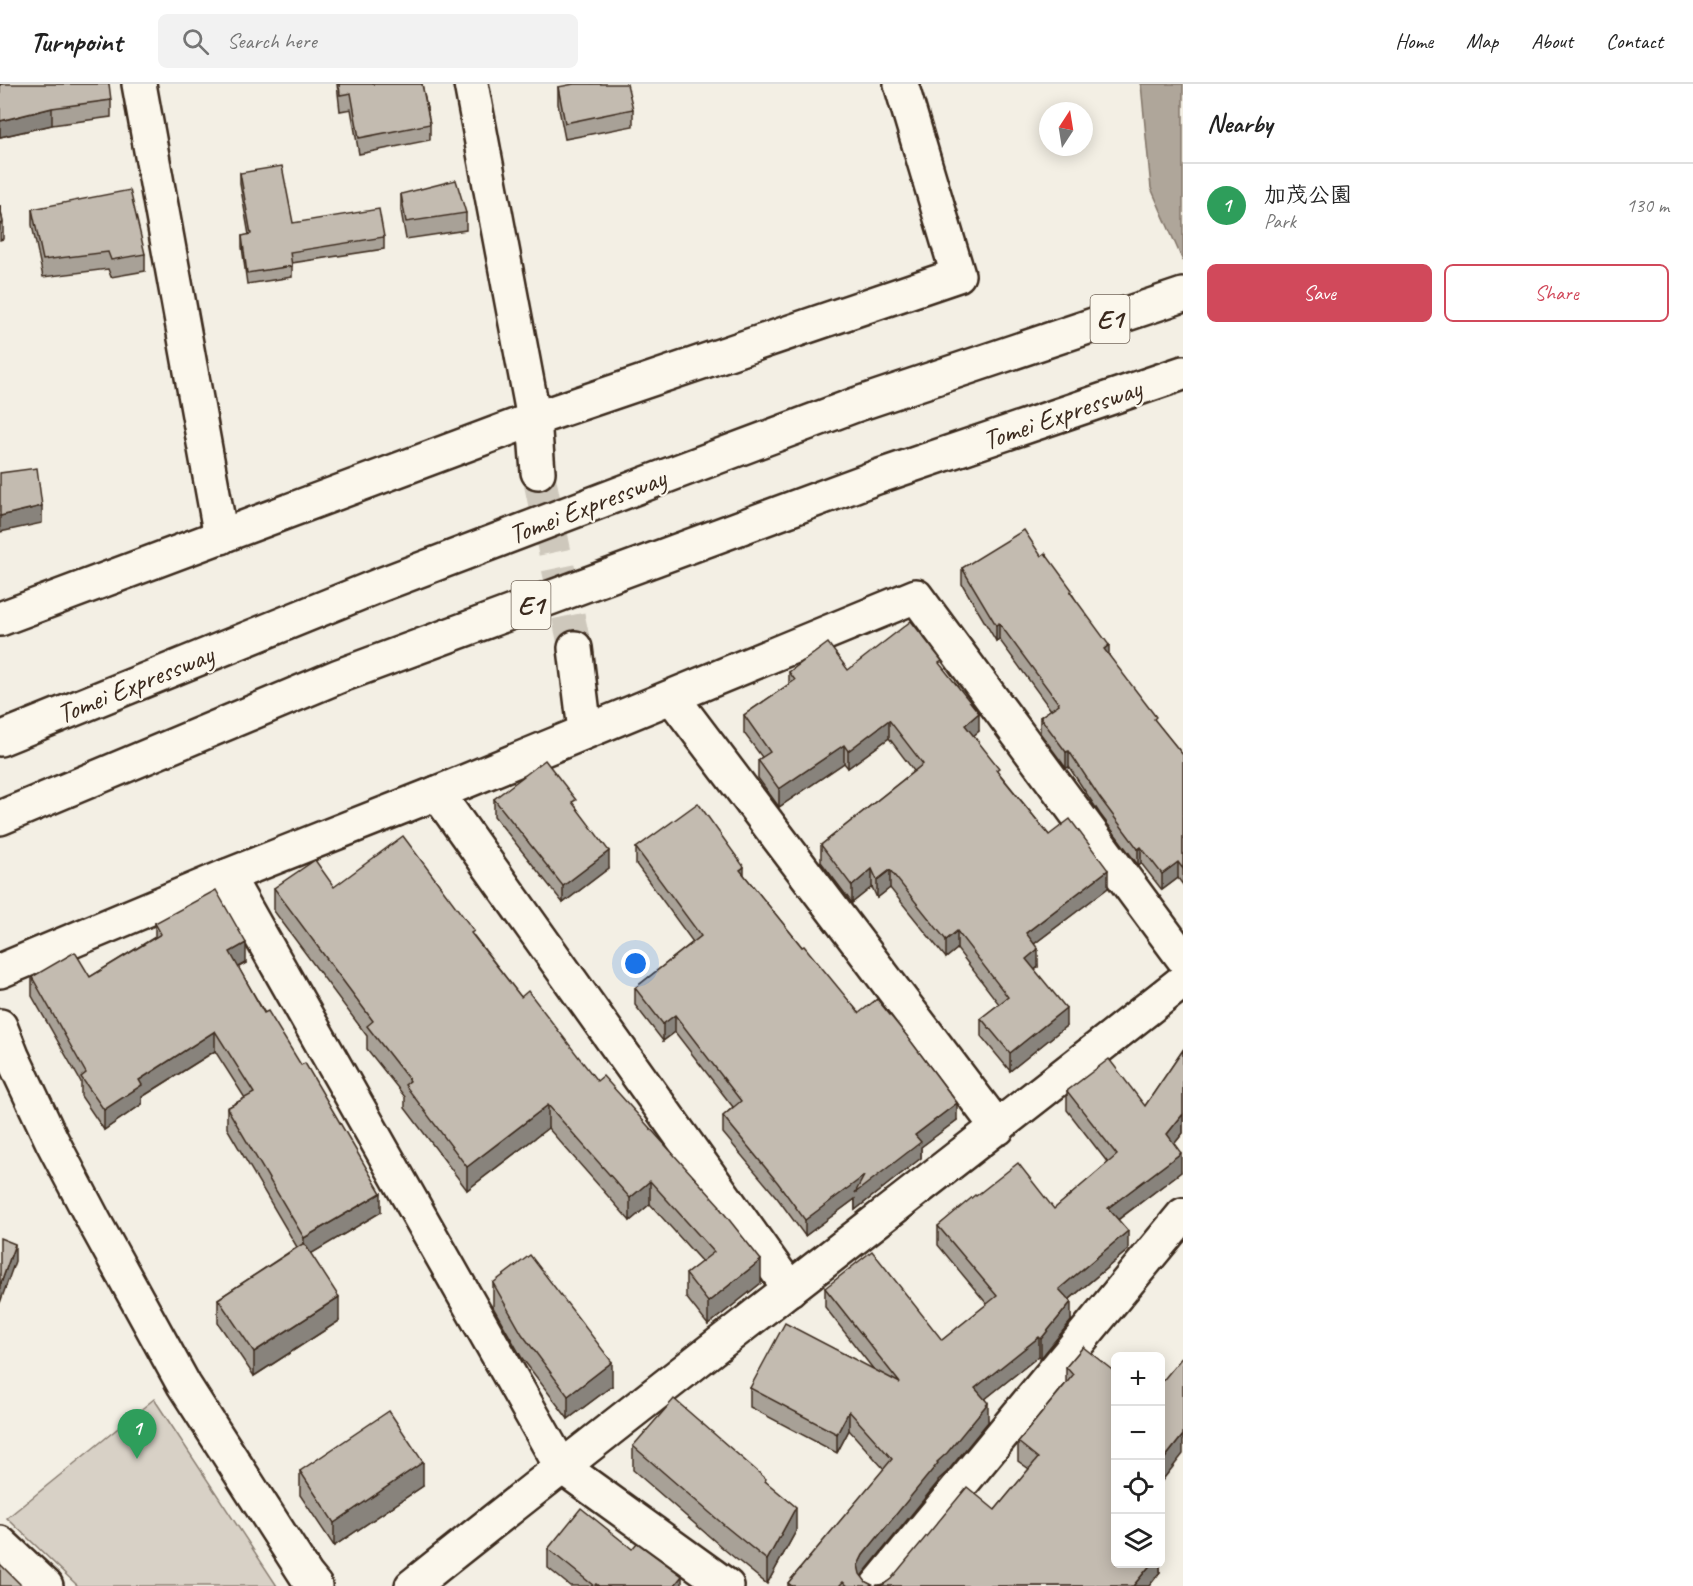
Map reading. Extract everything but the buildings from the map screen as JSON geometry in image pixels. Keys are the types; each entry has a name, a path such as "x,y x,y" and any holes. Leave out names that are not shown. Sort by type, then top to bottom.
{"main road":[{"path":"139,84 221,537"},
{"path":"471,84 534,419 538,472"},
{"path":"0,620 534,419 958,275 901,84"},
{"name":"Tomei Expressway","path":"0,739 380,585 630,489 855,405 1183,295"},
{"name":"Tomei Expressway","path":"0,818 339,676 877,477 1183,374"},
{"path":"0,971 227,876 437,794 916,596 1183,958"},
{"path":"574,648 585,731"},
{"path":"672,697 998,1128"},
{"path":"437,794 790,1289"},
{"path":"227,876 561,1466 727,1586"},
{"path":"412,1586 561,1466 998,1128 1183,981"},
{"path":"0,1026 52,1141 184,1385 315,1586"},
{"path":"877,1586 1183,1215"},
{"path":"0,1543 46,1586"}],"shaded area":[{"path":"1141,84 1183,84 1183,261 1151,188"},
{"path":"154,1399 277,1586 78,1586 7,1518"}],"tunnel":[{"path":"538,472 575,648"}],"place":[{"name":"加茂公園","path":"137,1459"}]}
